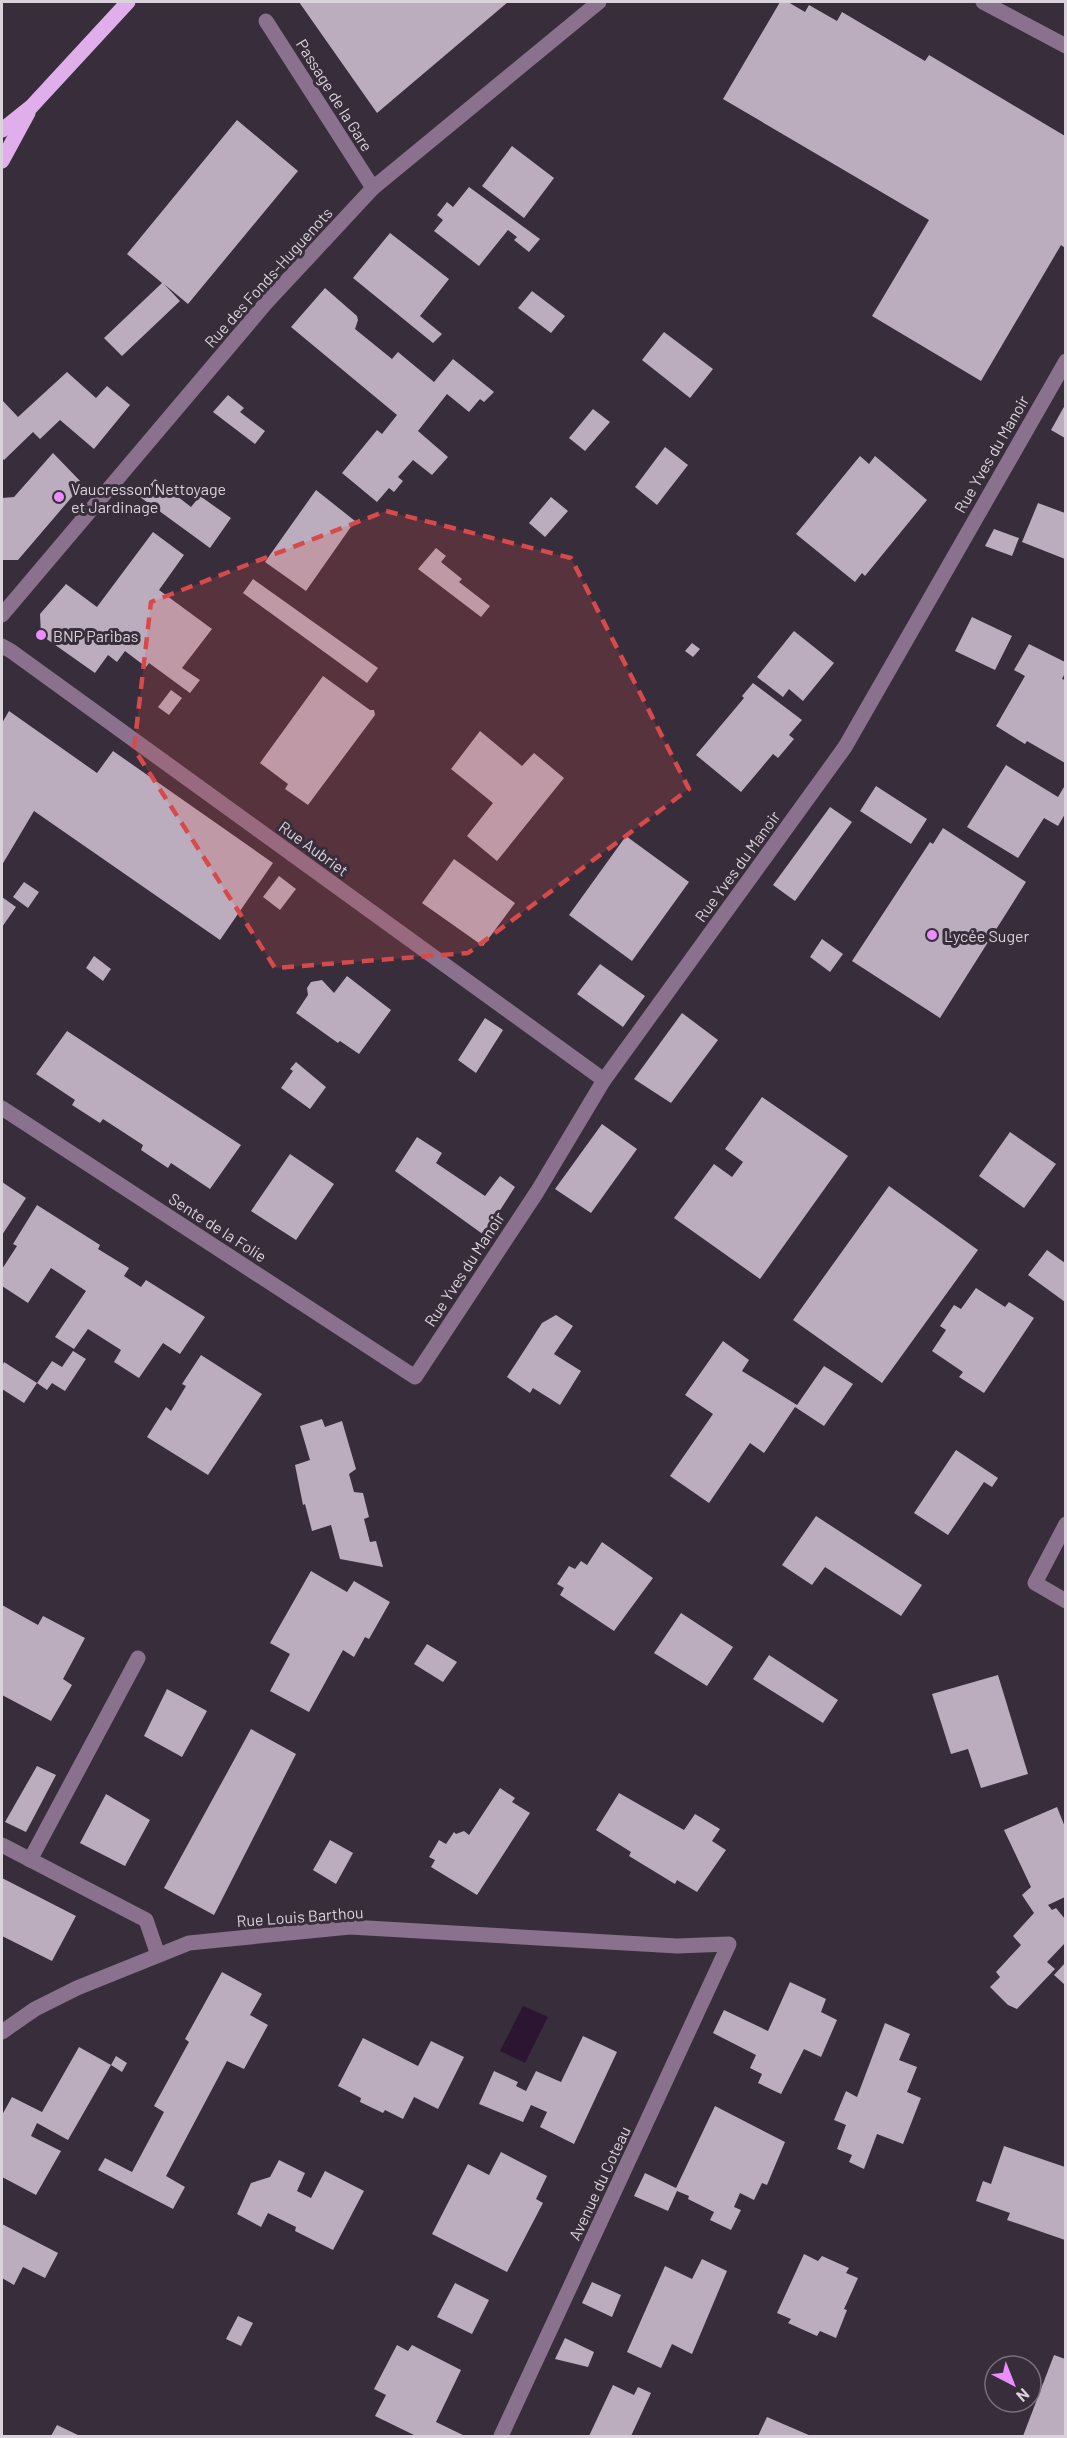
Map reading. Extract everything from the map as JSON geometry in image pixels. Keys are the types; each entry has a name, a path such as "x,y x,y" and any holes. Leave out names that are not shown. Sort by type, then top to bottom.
{"main road":[{"path":"2,130 32,107 128,2"},
{"path":"2,161 32,107"}],"street":[{"name":"Rue des Fonds-Huguenots","path":"2,615 266,303 373,188 599,2"},
{"path":"983,2 1065,46"},
{"name":"Passage de la Gare","path":"266,21 373,188"},
{"name":"Rue Yves du Manoir","path":"414,1377 537,1192 604,1080 845,747 1065,361"},
{"name":"Rue Aubriet","path":"2,646 604,1080"},
{"name":"Sente de la Folie","path":"2,1108 414,1377"},
{"path":"1065,1524 1035,1583 1065,1601"},
{"path":"30,1860 138,1658"},
{"path":"2,1845 146,1920 159,1954"},
{"name":"Rue Louis Barthou","path":"2,2032 35,2009 78,1988 189,1943 350,1927 677,1946 729,1944"},
{"name":"Avenue du Coteau","path":"501,2436 729,1944"}],"highlighted area":[{"path":"386,511 571,558 689,789 468,953 275,968 134,749 151,602"}],"shaded area":[{"path":"523,2006 548,2017 525,2063 500,2051"}],"building":[{"path":"299,2 508,2 377,113"},
{"path":"780,2 788,2 805,12 809,5 837,21 842,12 925,61 929,55 1065,136 1065,248 1061,245 981,381 872,316 929,220 723,99"},
{"path":"237,120 298,171 188,304 164,284 180,301 122,356 104,338 162,283 127,254"},
{"path":"512,146 554,178 524,218 482,186"},
{"path":"469,187 540,239 529,252 514,240 517,237 508,230 479,266 434,231 443,220 437,215 447,202 453,207"},
{"path":"390,233 449,279 420,316 442,334 433,343 353,278"},
{"path":"325,288 357,316 355,329 392,359 398,352 434,382 453,359 494,392 484,402 480,399 469,412 447,394 418,431 448,457 432,475 413,460 398,477 403,481 394,492 389,488 377,502 342,473 377,430 382,434 397,415 291,327"},
{"path":"532,291 565,316 551,333 518,308"},
{"path":"664,332 713,369 690,398 642,360"},
{"path":"67,372 96,398 107,386 130,405 94,449 60,420 40,439 33,432 4,460 2,458 2,400 18,417"},
{"path":"228,395 244,408 240,412 265,431 255,444 213,412"},
{"path":"1065,405 1065,438 1051,430"},
{"path":"593,409 610,422 585,451 569,438"},
{"path":"665,447 688,465 657,505 635,487"},
{"path":"53,453 83,484 18,560 2,560 2,498 14,497"},
{"path":"860,456 869,464 875,456 927,500 865,576 862,573 855,582 796,534"},
{"path":"155,479 191,507 200,496 231,518 210,548 140,497"},
{"path":"316,490 355,521 306,591 265,562"},
{"path":"551,497 568,511 545,537 529,523"},
{"path":"1038,503 1065,513 1065,559 1022,542"},
{"path":"994,529 1019,538 1012,556 985,546"},
{"path":"153,532 184,555 159,590 212,629 182,668 200,680 190,693 149,663 146,667 125,651 117,662 108,655 95,673 41,635 40,614 66,584 97,607"},
{"path":"436,548 446,556 441,562 462,579 459,582 490,606 481,617 418,569"},
{"path":"253,579 378,668 367,683 243,593"},
{"path":"972,617 1012,636 995,670 955,651"},
{"path":"794,631 834,663 803,701 789,689 783,697 757,677"},
{"path":"692,643 700,649 693,657 685,651"},
{"path":"1029,644 1065,662 1065,673 1062,679 1065,680 1065,763 1027,741 1025,744 996,726 1025,676 1014,670"},
{"path":"323,676 370,710 374,710 375,715 308,805 285,789 288,784 260,763"},
{"path":"753,683 802,720 789,735 794,739 778,758 773,754 741,792 696,755 744,698 742,696"},
{"path":"171,690 182,698 169,715 158,707"},
{"path":"9,711 97,773 113,751 273,863 220,940 34,811 2,865 2,723"},
{"path":"480,731 522,766 534,753 564,778 497,861 467,836 493,803 451,769"},
{"path":"1006,765 1058,797 1065,788 1065,814 1058,826 1044,818 1018,858 967,827"},
{"path":"876,786 927,819 911,844 860,811"},
{"path":"830,807 852,822 795,901 773,885"},
{"path":"943,828 1026,882 940,1018 852,961 930,842 933,844"},
{"path":"626,836 689,882 632,961 569,915"},
{"path":"454,859 515,903 483,946 422,903"},
{"path":"279,876 296,889 280,910 263,897"},
{"path":"24,882 39,892 28,908 13,897"},
{"path":"2,897 16,907 2,927"},
{"path":"822,939 843,954 830,972 810,957"},
{"path":"94,956 111,969 103,981 86,968"},
{"path":"600,964 645,996 623,1027 577,994"},
{"path":"347,976 391,1010 359,1054 340,1041 338,1043 296,1013 308,995 307,988 311,982 322,980 334,993"},
{"path":"682,1013 718,1040 671,1103 634,1079"},
{"path":"485,1018 503,1030 476,1073 458,1060"},
{"path":"67,1031 241,1145 210,1189 171,1163 168,1168 141,1150 143,1145 103,1119 100,1123 72,1105 75,1100 36,1074"},
{"path":"296,1062 326,1087 310,1109 281,1088 293,1071 290,1069"},
{"path":"762,1097 848,1156 760,1279 674,1218 714,1164 732,1177 743,1162 725,1149"},
{"path":"602,1124 637,1149 591,1213 555,1189"},
{"path":"1010,1132 1056,1164 1024,1208 979,1176"},
{"path":"417,1137 442,1153 436,1163 485,1196 500,1176 515,1187 484,1235 395,1171"},
{"path":"290,1154 334,1184 296,1240 251,1211"},
{"path":"2,1182 26,1198 2,1235"},
{"path":"889,1186 978,1250 882,1383 793,1320"},
{"path":"37,1205 100,1245 98,1249 129,1268 124,1276 141,1287 146,1280 205,1317 180,1354 163,1343 139,1378 114,1362 121,1350 88,1329 74,1349 55,1337 86,1291 51,1268 28,1303 2,1286 2,1269 17,1246 13,1244"},
{"path":"1047,1250 1065,1263 1065,1302 1028,1275"},
{"path":"976,1288 1005,1307 1009,1302 1034,1318 984,1393 959,1377 963,1372 932,1351 946,1330 940,1326 954,1305 961,1309"},
{"path":"556,1315 573,1326 554,1354 581,1371 560,1405 533,1388 530,1393 507,1377 542,1323"},
{"path":"723,1341 749,1360 742,1371 797,1405 824,1366 853,1384 824,1426 795,1407 764,1453 750,1443 709,1503 670,1476 713,1414 685,1395"},
{"path":"73,1351 86,1359 65,1391 52,1383 47,1390 37,1383 52,1361 62,1367"},
{"path":"201,1355 262,1394 208,1475 147,1437 166,1407 171,1411 186,1386 182,1384"},
{"path":"4,1362 37,1383 24,1403 2,1389"},
{"path":"322,1419 325,1427 342,1421 356,1469 349,1474 354,1492 363,1493 369,1517 364,1519 370,1542 376,1541 383,1567 340,1559 331,1525 312,1531 305,1504 303,1505 295,1465 310,1460 300,1426"},
{"path":"956,1450 998,1478 992,1487 984,1482 948,1535 914,1513"},
{"path":"816,1516 922,1585 901,1616 825,1567 812,1585 782,1565"},
{"path":"602,1542 653,1578 614,1631 560,1595 564,1588 557,1584 569,1566 575,1569 581,1561 587,1565"},
{"path":"311,1571 347,1592 354,1581 390,1602 369,1639 365,1637 354,1657 343,1650 309,1712 270,1691 290,1654 270,1643"},
{"path":"2,1605 38,1625 43,1616 85,1638 63,1679 72,1685 51,1721 2,1695"},
{"path":"681,1613 733,1647 707,1686 654,1653"},
{"path":"427,1644 457,1662 443,1682 414,1664"},
{"path":"769,1655 838,1700 823,1723 753,1679"},
{"path":"998,1675 1028,1774 981,1788 968,1749 951,1754 932,1694"},
{"path":"167,1689 207,1711 182,1757 144,1736"},
{"path":"251,1729 296,1754 214,1915 164,1888"},
{"path":"37,1766 56,1775 26,1832 5,1822"},
{"path":"500,1788 515,1798 512,1802 530,1813 477,1895 431,1867 435,1860 429,1857 439,1840 446,1844 454,1832 456,1834 464,1831 469,1835"},
{"path":"619,1793 684,1830 695,1814 720,1829 712,1841 726,1850 697,1892 677,1880 675,1884 629,1856 631,1852 596,1830"},
{"path":"106,1794 150,1820 125,1866 80,1843"},
{"path":"1057,1807 1065,1827 1065,1897 1048,1905 1052,1910 1056,1908 1065,1919 1065,1943 1047,1962 1055,1969 1017,2009 1008,2005 990,1987 1000,1977 996,1972 1021,1945 1013,1936 1034,1913 1022,1895 1031,1887 1004,1830"},
{"path":"330,1840 353,1853 336,1884 313,1870"},
{"path":"2,1878 76,1916 52,1961 2,1936"},
{"path":"1065,1963 1065,1985 1054,1975"},
{"path":"222,1972 262,1994 250,2015 268,2025 244,2069 227,2061 166,2176 185,2187 173,2209 98,2170 105,2158 132,2172 164,2112 154,2106 189,2042 185,2039"},
{"path":"790,1982 826,1999 821,2012 837,2020 821,2057 804,2049 781,2094 758,2083 762,2074 750,2068 756,2055 713,2033 724,2010 768,2031"},
{"path":"885,2023 910,2034 899,2060 917,2067 907,2092 921,2098 903,2144 877,2134 864,2169 849,2162 852,2155 837,2149 846,2125 834,2120 846,2091 857,2097"},
{"path":"583,2036 617,2052 574,2144 540,2127 547,2112 531,2105 523,2122 479,2104 494,2071 518,2082 516,2086 526,2091 536,2071 561,2082"},
{"path":"363,2038 418,2066 431,2041 464,2057 438,2109 414,2097 403,2119 360,2102 361,2098 338,2086"},
{"path":"79,2047 111,2065 68,2140 37,2123 31,2136 61,2151 36,2195 2,2177 2,2115 12,2097 42,2112"},
{"path":"116,2056 127,2063 122,2072 111,2065"},
{"path":"715,2106 785,2142 767,2185 762,2183 754,2200 740,2193 734,2207 741,2210 731,2230 710,2220 714,2212 677,2191 668,2211 634,2196 645,2173 676,2188"},
{"path":"1004,2146 1065,2167 1065,2240 1007,2220 1010,2213 976,2201 983,2181 991,2184"},
{"path":"501,2152 547,2176 536,2199 543,2203 507,2272 432,2234 468,2164 489,2175"},
{"path":"279,2160 305,2173 297,2191 311,2198 325,2171 364,2191 333,2250 295,2231 296,2227 268,2213 261,2227 237,2214 251,2183 270,2177"},
{"path":"2,2224 58,2253 45,2278 23,2267 14,2285 2,2278"},
{"path":"804,2254 818,2261 822,2256 849,2268 846,2273 858,2278 844,2309 847,2310 836,2338 820,2331 817,2336 788,2323 791,2319 777,2313"},
{"path":"702,2259 727,2271 692,2354 672,2344 661,2368 627,2352 665,2266 692,2279"},
{"path":"592,2282 621,2295 612,2317 582,2303"},
{"path":"455,2283 489,2300 472,2334 437,2317"},
{"path":"238,2316 253,2323 241,2346 226,2339"},
{"path":"565,2338 594,2352 588,2367 555,2359"},
{"path":"397,2345 408,2351 412,2345 461,2370 436,2422 465,2436 416,2436 375,2416 386,2395 374,2389"},
{"path":"1054,2355 1065,2359 1065,2436 1023,2436 1031,2414 1043,2414 1043,2384"},
{"path":"613,2385 634,2395 638,2387 651,2393 631,2436 589,2436"},
{"path":"767,2417 811,2436 758,2436"},
{"path":"57,2425 80,2436 51,2436"}],"place":[{"name":"Vaucresson Nettoyage et Jardinage","path":"59,497"},
{"name":"BNP Paribas","path":"41,635"},
{"name":"Lycée Suger","path":"932,935"}]}
